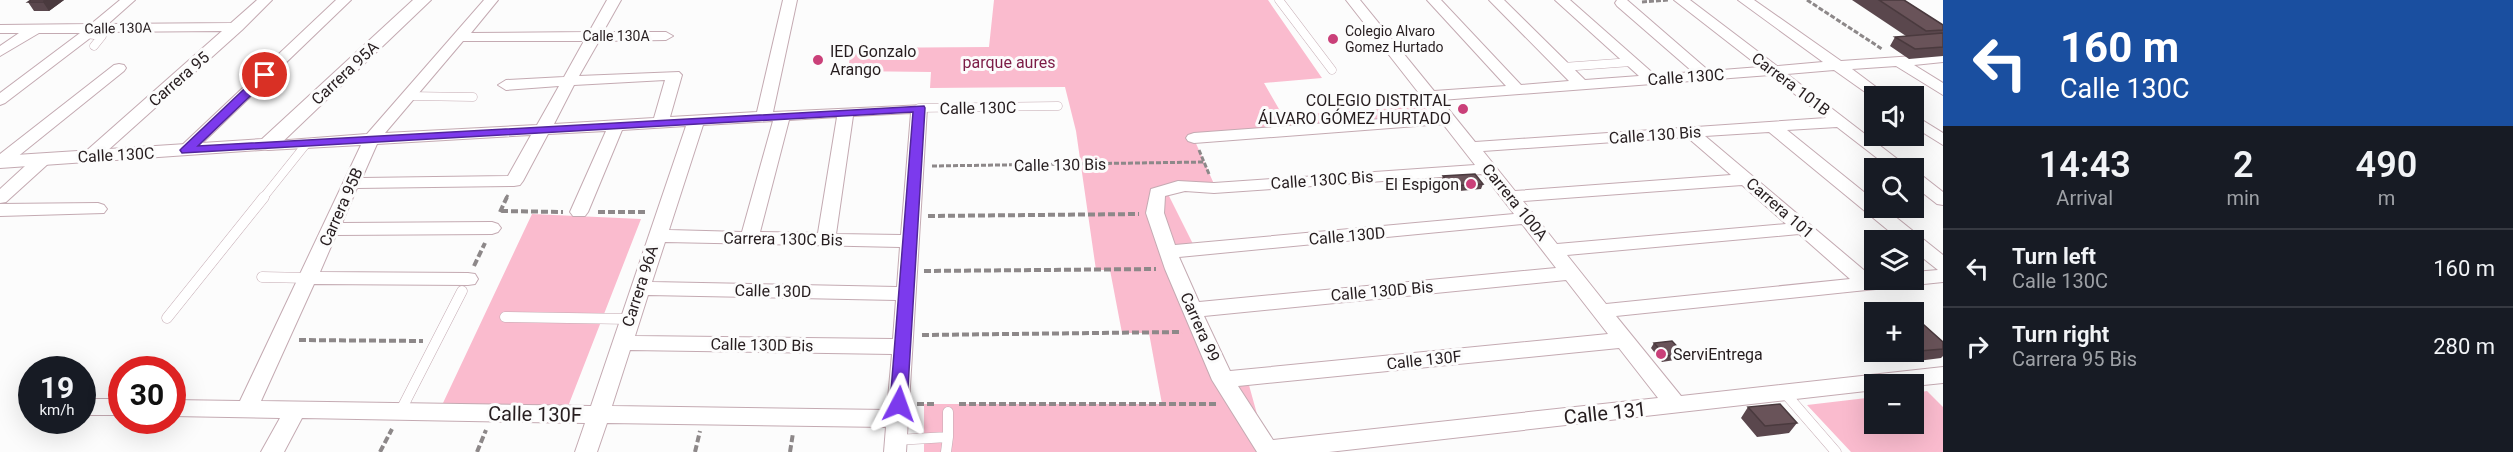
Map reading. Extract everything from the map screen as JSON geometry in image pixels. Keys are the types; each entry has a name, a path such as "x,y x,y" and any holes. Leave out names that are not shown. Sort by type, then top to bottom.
{"street":[{"path":"0,100 92,36 128,0"},
{"name":"Carrera 95","path":"91,156 265,0"},
{"path":"186,150 344,0"},
{"name":"Carrera 95A","path":"268,145 423,0"},
{"name":"Carrera 95B","path":"247,409 371,140 491,0"},
{"path":"352,183 514,181 614,0"},
{"path":"749,238 773,117 790,0"},
{"name":"Carrera 100A","path":"1353,0 1676,405"},
{"path":"1434,0 1517,89"},
{"path":"1496,0 1581,85"},
{"path":"1562,0 1652,80"},
{"name":"Carrera 101B","path":"1681,0 1887,158"},
{"path":"1745,0 1866,86"},
{"path":"1622,3 1706,76"},
{"name":"Calle 130A","path":"0,29 35,29 92,36 237,27"},
{"path":"0,52 35,29"},
{"name":"Calle 130A","path":"458,37 666,36"},
{"name":"Calle 130C","path":"1430,96 1943,58"},
{"path":"1900,62 1943,90"},
{"path":"0,162 119,68"},
{"path":"506,84 674,75 661,123"},
{"path":"897,429 920,108"},
{"name":"Calle 130C","path":"0,162 920,108"},
{"path":"826,239 846,112"},
{"path":"1194,138 1448,119"},
{"name":"Carrera 96A","path":"585,452 696,121"},
{"name":"Calle 130 Bis","path":"1471,147 1840,122"},
{"path":"579,212 616,126"},
{"path":"1773,126 1900,230"},
{"path":"1924,127 1943,140"},
{"name":"Carrera 101","path":"1691,132 1864,281"},
{"path":"0,198 43,159"},
{"name":"Calle 130C Bis","path":"1157,193 1178,185 1214,188 1488,169"},
{"path":"1510,197 1746,179"},
{"path":"1924,186 1943,200"},
{"name":"Carrera 99","path":"1157,193 1155,213 1171,261 1192,310 1223,380 1268,451"},
{"path":"0,210 98,209"},
{"name":"Calle 130D","path":"1171,261 1527,219"},
{"path":"330,229 492,228"},
{"path":"1553,250 1802,228"},
{"name":"Carrera 130C Bis","path":"657,236 910,241"},
{"path":"1924,250 1943,265"},
{"name":"Calle 130D Bis","path":"1192,310 1571,273"},
{"path":"1924,278 1943,276"},
{"path":"309,278 465,285"},
{"path":"1601,311 1864,284"},
{"name":"Calle 130D","path":"639,288 907,294"},
{"name":"Calle 130F","path":"1223,380 1624,340"},
{"name":"Calle 130D Bis","path":"621,343 903,341"},
{"name":"Calle 131","path":"1268,451 1784,392 1940,378"},
{"name":"Calle 130F","path":"186,408 597,414 897,429"},
{"path":"272,452 296,410"}],"lane":[{"path":"1279,0 1332,70"},
{"path":"1563,67 1631,62"},
{"path":"408,96 473,97"},
{"name":"Calle 130C","path":"920,108 1058,106"},
{"path":"167,318 308,143"},
{"path":"262,278 309,278"},
{"path":"400,411 465,285"},
{"path":"505,317 629,320"},
{"path":"1784,392 1836,452"},
{"path":"946,452 948,412"},
{"path":"897,429 948,437"}],"path":[{"path":"1807,0 1900,62"},
{"path":"1194,138 1214,188"},
{"name":"Calle 130 Bis","path":"915,167 1204,162"},
{"path":"912,216 1155,213"},
{"path":"908,271 1171,261"},
{"path":"903,341 1202,332"},
{"path":"280,339 435,341"},
{"path":"897,429 1237,404"},
{"path":"380,452 400,411"}],"green space":[{"name":"parque aures","path":"994,0 1268,0 1322,78 1264,83 1283,116 1424,106 1434,120 1194,139 1218,193 1166,190 1196,250 1168,252 1223,380 1247,378 1267,450 1319,452 924,452 924,404 1162,404 1149,333 1122,333 1110,270 1096,270 1076,131 1065,87 930,88 931,72 848,71 851,48 989,47"},
{"path":"532,214 641,219 567,409 443,403"},
{"path":"1924,391 1927,391 1943,407 1943,452 1851,452 1807,405 1864,398 1864,434 1924,434"}],"building":[{"path":"31,0 46,0 28,2"},
{"path":"1879,0 1904,0 1943,25 1943,30 1926,31"},
{"path":"1943,33 1943,47 1915,49 1895,37"},
{"path":"1475,174 1483,184 1451,186 1443,176"},
{"path":"1924,325 1943,342 1943,349 1924,351"},
{"path":"1672,341 1684,354 1666,356 1654,343"},
{"path":"1780,404 1797,423 1765,426 1748,407"}],"place":[{"name":"Colegio Alvaro Gomez Hurtado","path":"1333,39"},
{"name":"IED Gonzalo Arango","path":"818,60"},
{"name":"COLEGIO DISTRITAL ÁLVARO GÓMEZ HURTADO","path":"1463,109"},
{"name":"El Espigon","path":"1471,184"},
{"name":"ServiEntrega","path":"1661,354"}],"route":[{"path":"265,75 186,150 920,108 899,404"}]}
